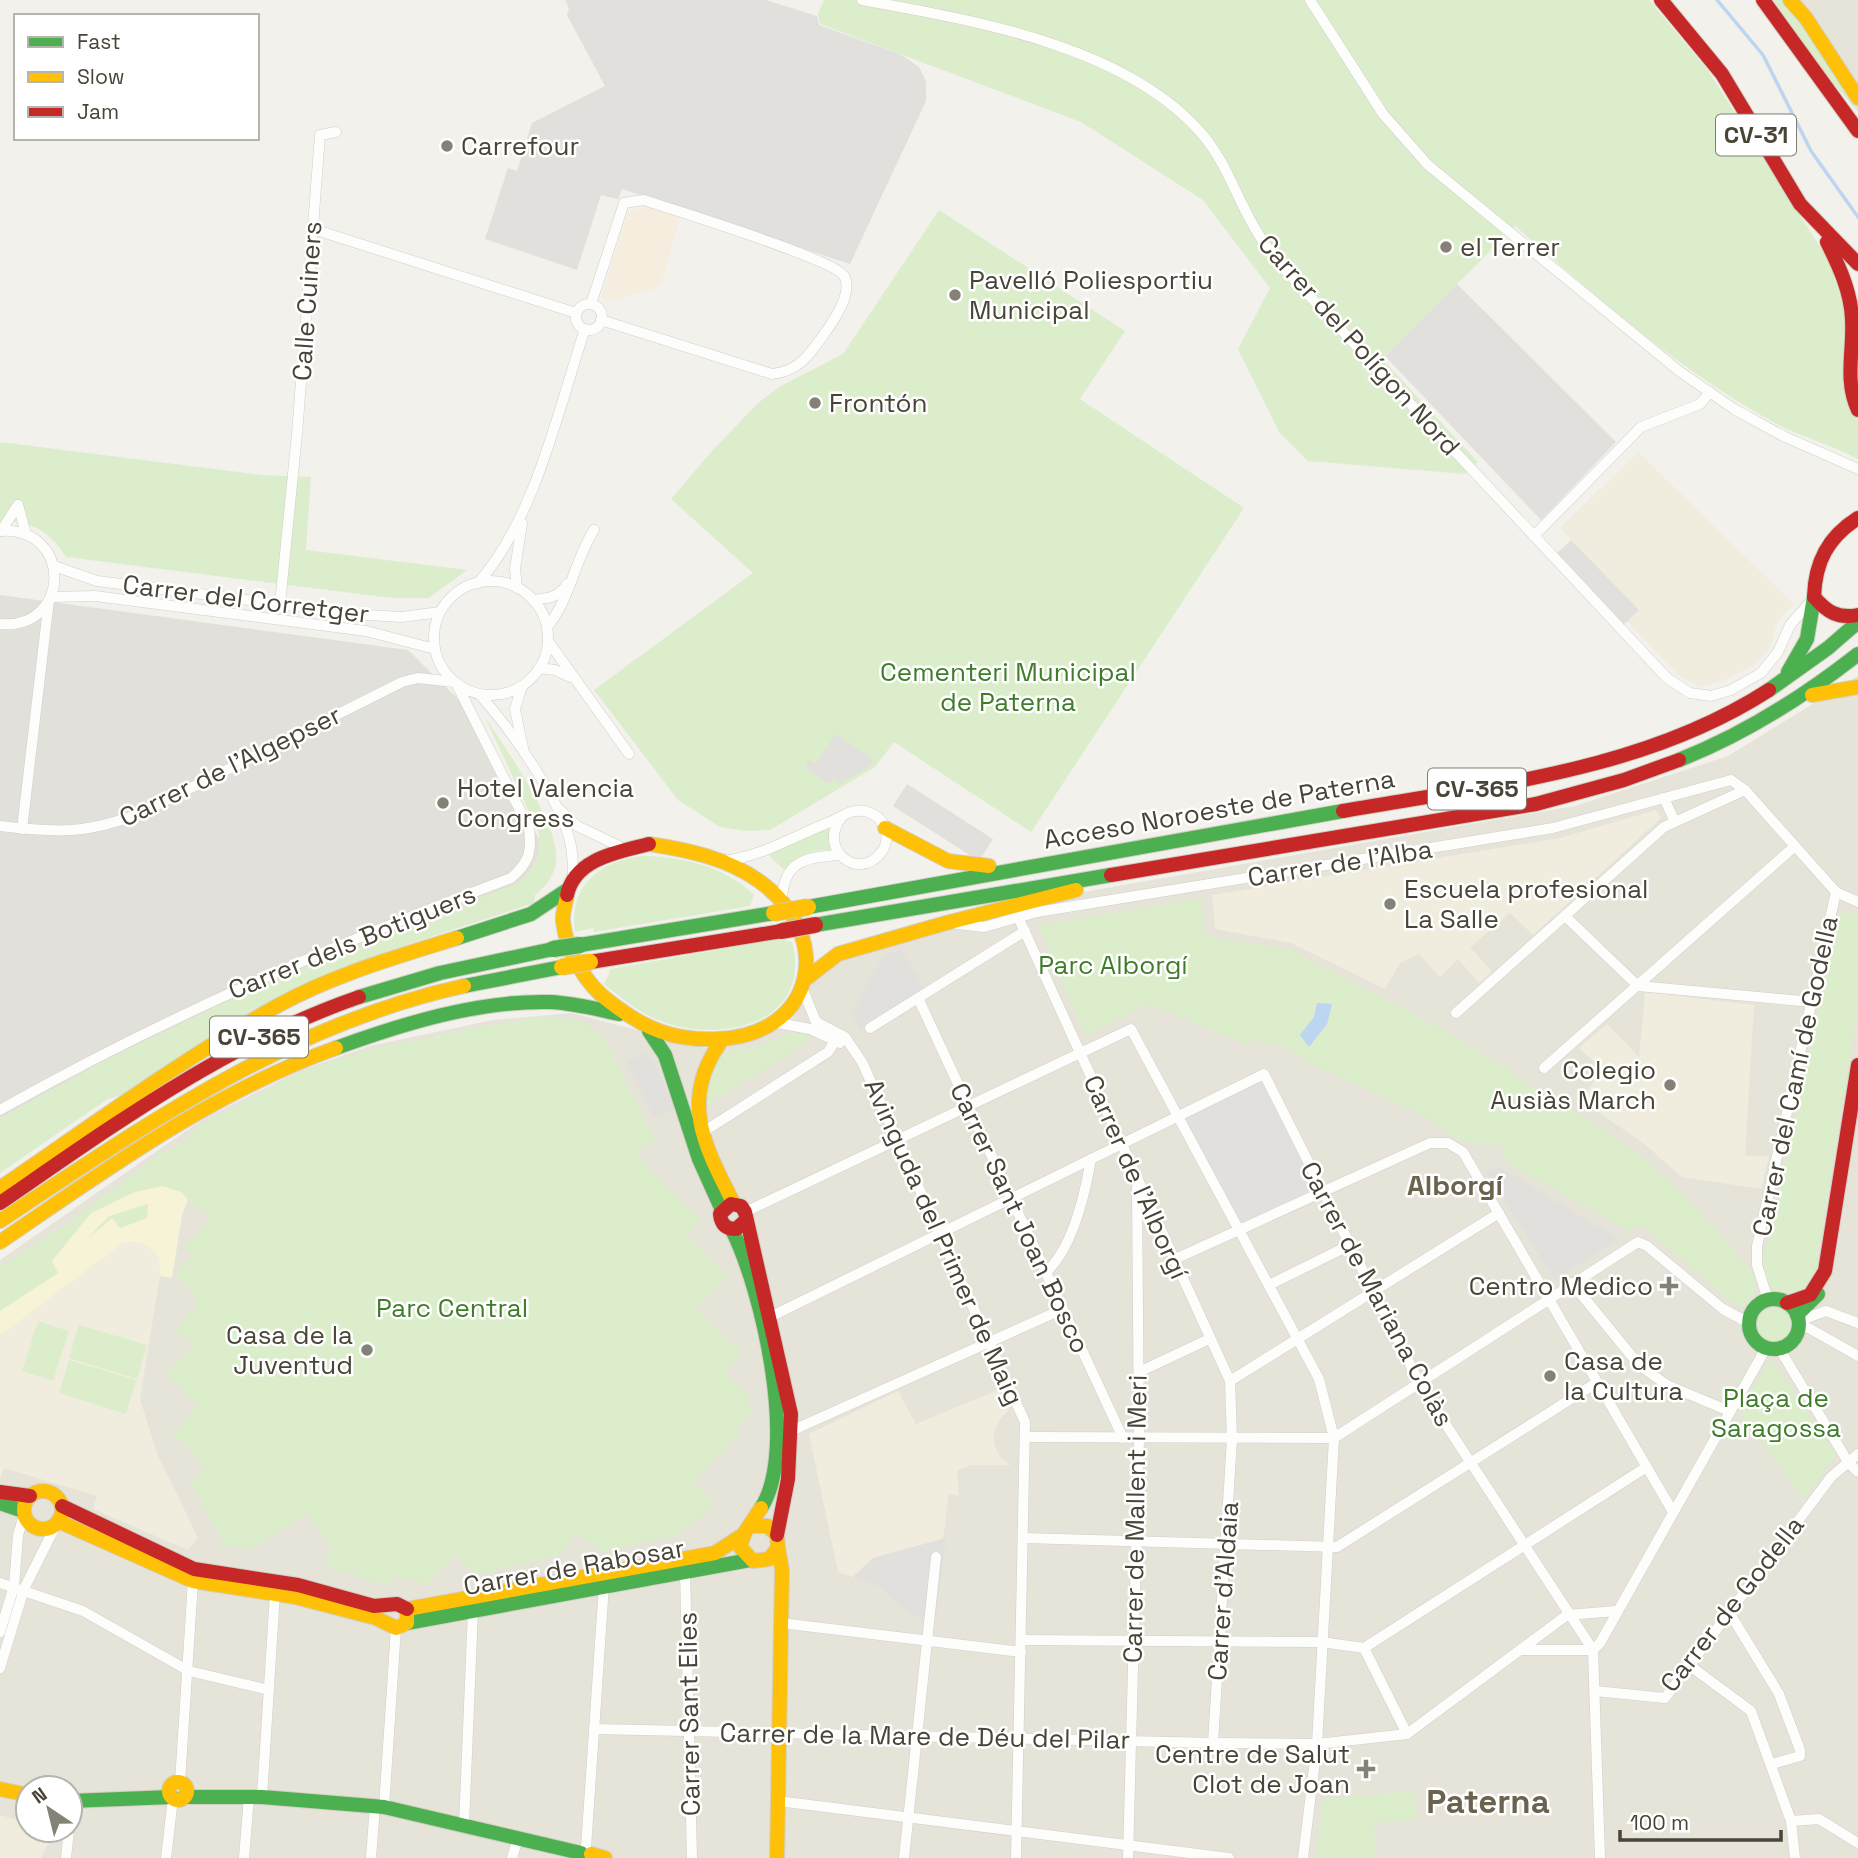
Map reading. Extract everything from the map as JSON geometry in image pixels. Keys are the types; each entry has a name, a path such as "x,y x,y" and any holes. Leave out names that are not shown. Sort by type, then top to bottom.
{"main road":[{"name":"CV-31","path":"1661,0 1697,39 1723,77 1767,155 1822,230 1858,264"},
{"path":"1763,0 1858,131"},
{"path":"1790,0 1806,18 1858,99"},
{"path":"1822,230 1842,271 1852,310 1848,380 1851,396 1858,410"},
{"path":"1780,683 1807,639 1817,563 1827,543 1843,526 1858,518"},
{"path":"1814,597 1830,614 1843,618 1858,615"},
{"name":"Acceso Noroeste de Paterna","path":"0,1203 177,1084 286,1025 337,1003 413,978 778,907 808,907 1580,769 1622,758 1692,731 1780,683 1858,622"},
{"name":"Acceso Noroeste de Paterna","path":"151,1124 259,1058 335,1023 417,997 590,962 1536,804 1595,790 1710,750 1800,699 1858,654"},
{"path":"1800,699 1827,690 1858,687"},
{"path":"885,828 961,866 980,867 1037,858 1060,862"},
{"path":"0,1188 179,1066 279,1005 371,965 531,914 570,884 593,858 619,846 649,844 684,848 724,861 746,873 797,924 806,952 805,984"},
{"path":"0,1242 172,1125 291,1062 393,1028 506,1006 568,1003 619,1014 649,1031 689,1042 720,1043 757,1034 778,1023 790,1011 805,984 838,954 946,923 1089,887 1191,867 1218,857"},
{"path":"570,884 561,923 569,956 619,1014"},
{"path":"649,1031 665,1055 699,1159 756,1249 791,1414 788,1479 778,1542 782,1570 777,1858"},
{"path":"720,1043 704,1060 697,1101 709,1154 736,1215 778,1418 774,1481 769,1500 746,1531 740,1547 750,1560 765,1562 778,1542"},
{"path":"1795,1315 1768,1300 1754,1308 1749,1323 1753,1338 1772,1348 1791,1342 1795,1315 1825,1271 1858,1065"},
{"path":"1795,1315 1824,1288 1830,1272 1858,1102"},
{"path":"0,1232 151,1124"},
{"name":"CV-365","path":"0,1221 151,1124"},
{"path":"26,1508 46,1491 56,1496 59,1517"},
{"path":"0,1492 26,1508 30,1525 41,1530 59,1517"},
{"path":"0,1503 26,1508"},
{"path":"59,1517 193,1575 298,1585 374,1606 397,1604 399,1621"},
{"path":"746,1531 768,1526 778,1542"},
{"name":"Carrer de Rabosar","path":"399,1621 715,1553 746,1531"},
{"name":"Carrer de Rabosar","path":"193,1575 399,1621 750,1560"},
{"path":"84,1800 178,1793 379,1806 589,1855"}],"street":[{"name":"Carrer del Polígon Nord","path":"862,0 907,4 1016,31 1115,70 1165,100 1200,132 1226,165 1259,236 1288,273 1667,678 1690,693 1711,696 1731,690 1761,673 1779,652 1790,625 1814,597"},
{"path":"1310,0 1382,114 1406,144 1669,363 1710,392 1783,436 1858,469"},
{"name":"Calle Cuiners","path":"280,604 290,482 297,435 320,135 336,132"},
{"path":"592,304 624,203 644,200 797,252 839,269 846,279 846,295 830,326 803,363 787,373 772,374 601,320"},
{"path":"313,229 576,313"},
{"path":"592,304 601,312 601,320 596,328 584,329 577,322 576,313 581,306 592,304"},
{"path":"478,583 510,539 526,504 584,329"},
{"path":"1534,536 1641,427 1700,404 1710,392"},
{"path":"517,588 515,569 526,504"},
{"path":"22,829 54,566 39,542 26,534 1,531 18,505 26,534"},
{"path":"547,627 560,611 580,552 594,530"},
{"name":"Carrer del Corretger","path":"54,566 97,581 280,604 402,617 440,612"},
{"path":"533,600 552,598 563,591 576,569"},
{"path":"479,694 508,692 522,686 539,668 548,641 547,627 533,600 517,588 492,581 478,583 450,599 440,612 435,630 435,649 444,670 455,682 479,694 524,752 554,804 572,847 570,884"},
{"name":"Carrer del Corretger","path":"50,598 95,596 366,631 435,649"},
{"path":"0,624 26,621 40,612 50,598"},
{"path":"548,641 571,677 629,754"},
{"path":"539,668 555,670 571,677"},
{"name":"Carrer de l'Algepser","path":"0,826 61,833 102,828 141,813 402,682 418,678 455,682"},
{"name":"Carrer dels Botiguers","path":"0,1110 88,1060 245,984 368,932 511,878 525,867 532,849 528,828 455,682"},
{"path":"522,686 515,709 524,752"},
{"name":"Carrer de l'Alba","path":"946,923 984,927 1037,912 1553,828 1731,780 1745,790"},
{"path":"1456,1013 1664,827 1745,790 1836,892 1858,902"},
{"path":"1664,798 1675,822"},
{"path":"554,804 577,826 619,846"},
{"path":"724,861 765,852 856,811 865,811 880,820 885,828 884,848 872,861 855,863 840,855 813,856 794,867 783,884 778,907"},
{"path":"840,855 833,832 841,818"},
{"path":"1544,1068 1795,846"},
{"name":"Carrer del Camí de Godella","path":"1768,1300 1757,1265 1757,1246 1836,892"},
{"path":"1564,916 1638,986 1812,1002"},
{"name":"Carrer de l'Alborgí","path":"1019,919 1230,1381 1232,1439"},
{"path":"870,1028 1025,931"},
{"name":"Avinguda del Primer de Maig","path":"805,984 816,1022 845,1037 854,1049 1018,1401 1026,1437 1016,1858"},
{"name":"Carrer Sant Joan Bosco","path":"918,998 1124,1438"},
{"name":"Avinguda del Primer de Maig","path":"778,1023 810,1029 854,1049"},
{"path":"736,1215 1131,1029 1319,1379 1334,1438 1317,1744 1303,1858"},
{"path":"703,1132 828,1052 835,1041"},
{"name":"Carrer de Mariana Colàs","path":"1179,1115 1264,1074 1419,1383 1567,1615 1593,1650"},
{"path":"770,1317 1179,1115"},
{"path":"1173,1260 1430,1143 1448,1143 1463,1152 1673,1512"},
{"path":"1046,1272 1055,1263 1083,1201 1091,1159"},
{"name":"Carrer de Mallent i Meri","path":"1128,1858 1139,1438 1137,1181"},
{"path":"1230,1381 1499,1213"},
{"path":"1026,1437 1334,1438 1638,1242 1647,1246 1723,1309 1749,1323"},
{"path":"1269,1285 1350,1245"},
{"path":"1572,1283 1639,1365 1667,1385 1729,1410"},
{"path":"791,1431 1063,1309"},
{"path":"1795,1315 1826,1311 1858,1323"},
{"path":"1795,1315 1858,1356"},
{"path":"1139,1372 1209,1339"},
{"path":"1591,1858 1600,1858 1593,1650 1729,1410 1772,1348 1848,1462 1858,1472"},
{"path":"1024,1538 1337,1547 1596,1383"},
{"name":"Carrer d'Aldaia","path":"1213,1743 1232,1439"},
{"name":"Carrer de Godella","path":"1595,1691 1665,1698 1831,1477 1858,1454"},
{"path":"1021,1640 1321,1642 1364,1648 1645,1468"},
{"path":"0,1668 19,1588 19,1535 26,1508"},
{"path":"0,1632 19,1588 59,1517"},
{"path":"904,1858 936,1557"},
{"name":"Carrer Sant Elies","path":"685,1571 692,1858"},
{"path":"166,1858 178,1793 189,1671 193,1575"},
{"path":"0,1583 83,1611 189,1671 270,1690"},
{"path":"589,1855 604,1585"},
{"path":"244,1858 256,1797 270,1690 275,1593"},
{"path":"464,1825 473,1610"},
{"path":"1364,1648 1407,1734 1567,1615 1617,1611"},
{"path":"1729,1612 1779,1694 1800,1749 1800,1756 1772,1764"},
{"path":"371,1858 399,1621"},
{"path":"781,1623 1021,1653"},
{"path":"1521,1650 1593,1650"},
{"path":"1689,1665 1751,1711 1791,1821 1795,1858"},
{"name":"Carrer de la Mare de Déu del Pilar","path":"595,1729 1317,1744 1407,1734"},
{"path":"778,1801 1229,1858"},
{"path":"1791,1821 1819,1819 1858,1843"},
{"path":"512,1858 518,1838"}],"shaded area":[{"path":"565,0 766,0 817,16 819,25 902,55 919,67 926,81 926,101 850,264 622,189 618,199 601,195 577,270 485,239 508,168 517,171 532,123 605,86 567,15 569,8"},
{"path":"1771,0 1858,0 1858,97"},
{"path":"647,204 681,215 661,282 653,289 611,301 601,298 628,213"},
{"path":"1457,284 1616,442 1541,520 1385,356"},
{"path":"1638,452 1794,604 1777,622 1770,648 1752,666 1725,680 1700,687 1679,676 1627,621 1638,610 1560,528"},
{"path":"1571,540 1639,610 1622,626 1555,555"},
{"path":"0,595 408,650 461,702 539,839 546,883 251,1002 0,1134"},
{"path":"1858,676 1858,1858 0,1858 0,1260 203,1119 299,1071 370,1046 493,1020 572,1013 717,1051 791,1021 819,970 841,956 1066,895 1575,806 1728,756"},
{"path":"836,734 871,757 873,764 840,784 834,778 830,784 806,769 808,760 816,764"},
{"path":"907,784 993,839 979,861 893,806"},
{"name":"Escuela profesional La Salle","path":"1656,810 1661,818 1533,935 1510,913 1470,947 1492,972 1479,983 1458,959 1440,977 1419,954 1400,963 1385,989 1291,943 1215,929 1212,895 1560,838"},
{"path":"901,950 925,991 861,1032 852,1014 883,956"},
{"name":"Colegio Ausiàs March","path":"1645,992 1754,1005 1745,1156 1769,1156 1761,1189 1682,1177 1642,1142 1580,1100 1603,1070 1579,1048 1607,1024 1639,1057"},
{"path":"645,1053 652,1060 676,1108 654,1118 627,1062"},
{"path":"1262,1082 1316,1188 1240,1223 1185,1118"},
{"path":"1500,1167 1619,1239 1555,1280 1487,1173"},
{"path":"130,1241 149,1246 159,1259 161,1270 140,1399 157,1453 198,1538 188,1550 93,1509 97,1496 4,1468 0,1479 0,1336 115,1247"},
{"path":"998,1390 1009,1410 1000,1419 994,1432 994,1444 1000,1457 1011,1465 972,1465 957,1470 959,1496 949,1494 943,1539 873,1558 853,1577 838,1572 809,1434 898,1391 916,1424"},
{"path":"946,1538 936,1620 922,1619 905,1610 880,1587 853,1577 873,1558"},
{"path":"0,1815 14,1819 14,1844 48,1844 41,1858 0,1858"}],"green space":[{"path":"824,0 1649,0 1707,69 1829,261 1844,309 1858,419 1858,459 1775,423 1705,380 1639,331 1515,226 1382,359 1478,462 1465,474 1308,461 1279,432 1238,349 1270,288 1203,200 1081,122 820,24 818,14"},
{"path":"1771,0 1783,0 1858,106 1858,112 1811,57"},
{"name":"Cementeri Municipal de Paterna","path":"939,210 1125,331 1080,399 1244,508 1031,832 894,742 875,767 770,830 745,831 720,827 678,800 594,690 753,573 671,499 758,403 779,387 843,354"},
{"path":"0,442 261,475 311,477 306,550 467,570 429,598 392,598 66,557 46,534 38,529 21,523 0,522"},
{"path":"485,717 528,784 553,838 556,853 554,872 535,895 534,903 388,951 276,999 130,1092 106,1100 0,1173 0,1118 96,1065 250,990 522,879 536,862 538,831"},
{"path":"829,827 831,850 805,854 784,870 769,855 793,841"},
{"path":"641,856 671,858 716,870 754,895 750,906 594,932 593,928 575,932 577,901 590,879 612,864"},
{"name":"Parc Alborgí","path":"1201,898 1204,936 1291,950 1438,1027 1516,1073 1517,1078 1580,1115 1640,1156 1687,1198 1756,1276 1753,1295 1748,1304 1737,1306 1645,1229 1636,1226 1629,1231 1507,1163 1503,1147 1475,1144 1457,1138 1438,1127 1431,1119 1315,1066 1282,1047 1249,1039 1247,1045 1149,1004 1085,1035 1038,925"},
{"path":"1840,911 1858,915 1858,1007 1817,1259 1820,1263 1818,1276 1808,1291 1795,1294 1778,1293 1769,1283 1761,1253 1766,1250 1836,929 1833,925 1834,916"},
{"path":"778,939 792,942 795,970 789,992 776,1008 758,1020 736,1027 711,1030 663,1022 625,1001 604,984 611,969"},
{"name":"Parc Central","path":"539,1018 571,1019 589,1024 589,1029 603,1036 655,1140 636,1154 701,1220 687,1236 728,1276 696,1309 743,1353 725,1372 752,1398 747,1403 754,1410 737,1429 740,1433 693,1482 716,1504 678,1535 600,1552 585,1538 582,1540 577,1535 557,1556 476,1575 456,1555 428,1584 392,1575 389,1585 355,1577 357,1567 345,1573 331,1570 325,1559 330,1545 307,1514 249,1550 224,1545 191,1482 206,1466 173,1434 198,1406 166,1374 193,1346 175,1329 200,1302 177,1278 178,1271 192,1256 183,1247 211,1220 189,1199 182,1215 172,1278 159,1276 159,1260 151,1249 139,1243 123,1243 0,1336 0,1267 65,1225 163,1152 179,1146 200,1125 307,1069 372,1049 494,1024"},
{"path":"793,1032 814,1037 705,1107 705,1082 717,1054 760,1046"},
{"path":"1774,1308 1786,1313 1791,1325 1786,1337 1774,1342 1762,1337 1757,1325 1762,1313"},
{"path":"38,1321 69,1331 53,1381 22,1371"},
{"path":"79,1325 147,1345 137,1379 69,1358"},
{"name":"Plaça de Saragossa","path":"1771,1359 1836,1455 1804,1500 1739,1409"},
{"path":"69,1360 136,1380 126,1414 59,1393"},
{"path":"1413,1791 1417,1820 1374,1823 1376,1857 1317,1858 1322,1799"}],"sand":[{"path":"163,1186 181,1192 188,1199 182,1215 172,1278 159,1276 159,1260 151,1249 139,1243 123,1243 0,1336 0,1311 58,1273 52,1261 91,1213 135,1192","holes":["148,1204 147,1218 120,1228 112,1218 88,1238 109,1216"]}],"water":[{"path":"1317,1003 1332,1004 1327,1024 1309,1047 1300,1035 1314,1017"}],"waterway":[{"path":"1717,0 1763,55 1811,151 1858,217"}],"traffic: fast":[{"path":"1788,672 1807,639 1814,597"},
{"path":"1769,690 1828,648 1858,622"},
{"path":"1679,760 1727,739 1772,714 1858,654"},
{"path":"808,907 1343,811"},
{"path":"815,925 1111,875"},
{"path":"457,938 531,914 567,890"},
{"path":"580,945 774,913"},
{"path":"553,949 580,945"},
{"path":"359,997 440,973 553,949"},
{"path":"464,986 562,967"},
{"path":"336,1048 414,1022 496,1005 550,1002 619,1014"},
{"path":"649,1031 665,1055 699,1159 722,1210"},
{"path":"732,1230 755,1290 772,1369 777,1448 772,1482 761,1508"},
{"path":"1797,1315 1818,1294"},
{"path":"1774,1299 1791,1307 1799,1324 1791,1341 1774,1349 1757,1341 1749,1324 1757,1307 1774,1299"},
{"path":"0,1503 23,1511"},
{"path":"407,1623 750,1560"},
{"path":"84,1800 172,1797"},
{"path":"184,1797 262,1797 384,1807 581,1853"}],"traffic: slow":[{"path":"1790,0 1806,18 1858,98"},
{"path":"1812,695 1858,687"},
{"path":"885,828 948,861 989,866"},
{"path":"567,895 563,921 565,932 568,944 585,977 601,995 635,1019 673,1035 702,1039 751,1033 777,1020 794,1002 804,979 806,954 799,928 783,903 759,881 734,866 693,852 649,844"},
{"path":"946,923 1076,890"},
{"path":"774,913 808,907"},
{"path":"807,978 838,954 946,923"},
{"path":"0,1188 171,1071 277,1006 342,976 457,938"},
{"path":"562,967 590,962"},
{"path":"0,1221 165,1114 279,1051 338,1025 400,1003 464,986"},
{"path":"720,1043 708,1064 701,1085 699,1104 706,1143 734,1204"},
{"path":"0,1242 121,1160 204,1109 291,1066 336,1048"},
{"path":"43,1491 57,1496 62,1510 57,1524 43,1529 29,1524 24,1510 29,1496 43,1491"},
{"path":"750,1526 768,1526 777,1535 778,1548 769,1559 753,1561 740,1547 745,1532 761,1508"},
{"path":"58,1521 193,1581 295,1597 376,1618 396,1628 407,1623 407,1609"},
{"path":"407,1609 715,1553 741,1536"},
{"path":"777,1858 782,1570 778,1548"},
{"path":"178,1782 184,1785 187,1791 184,1797 178,1800 172,1797 169,1791 172,1785 178,1782"},
{"path":"0,1789 14,1792"},
{"path":"591,1854 605,1858"}],"traffic: jam":[{"path":"1661,0 1722,74 1800,204 1858,264"},
{"path":"1763,0 1858,131"},
{"path":"1827,242 1847,289 1851,309 1850,376 1858,410"},
{"path":"1814,597 1817,573 1825,552 1839,533 1858,518"},
{"path":"1814,597 1833,613 1858,615"},
{"path":"1343,811 1508,783 1617,757 1669,740 1720,718 1769,690"},
{"path":"1111,875 1536,804 1624,780 1679,760"},
{"path":"567,895 579,873 589,865 612,854 649,844"},
{"path":"782,931 815,925"},
{"path":"590,962 782,931"},
{"path":"0,1203 129,1115 217,1062 263,1037 359,997"},
{"path":"1787,1303 1810,1295 1825,1271 1858,1065"},
{"path":"745,1221 736,1229 729,1228 723,1223 720,1214 731,1204 741,1206 745,1212 791,1414 788,1479 777,1535"},
{"path":"0,1492 30,1496"},
{"path":"62,1506 194,1569 298,1585 374,1606 397,1604 407,1609"}],"place":[{"name":"Carrefour","path":"447,146"},
{"name":"el Terrer","path":"1446,247"},
{"name":"Pavelló Poliesportiu Municipal","path":"955,295"},
{"name":"Frontón","path":"815,403"},
{"name":"Hotel Valencia Congress","path":"443,803"},
{"name":"Escuela profesional La Salle","path":"1390,904"},
{"name":"Colegio Ausiàs March","path":"1670,1085"},
{"name":"Centro Medico","path":"1669,1286"},
{"name":"Casa de la Juventud","path":"367,1350"},
{"name":"Casa de la Cultura","path":"1550,1376"},
{"name":"Centre de Salut Clot de Joan","path":"1366,1769"}],"district":[{"name":"Alborgí","path":"1455,1185"},
{"name":"Paterna","path":"1488,1801"}]}
